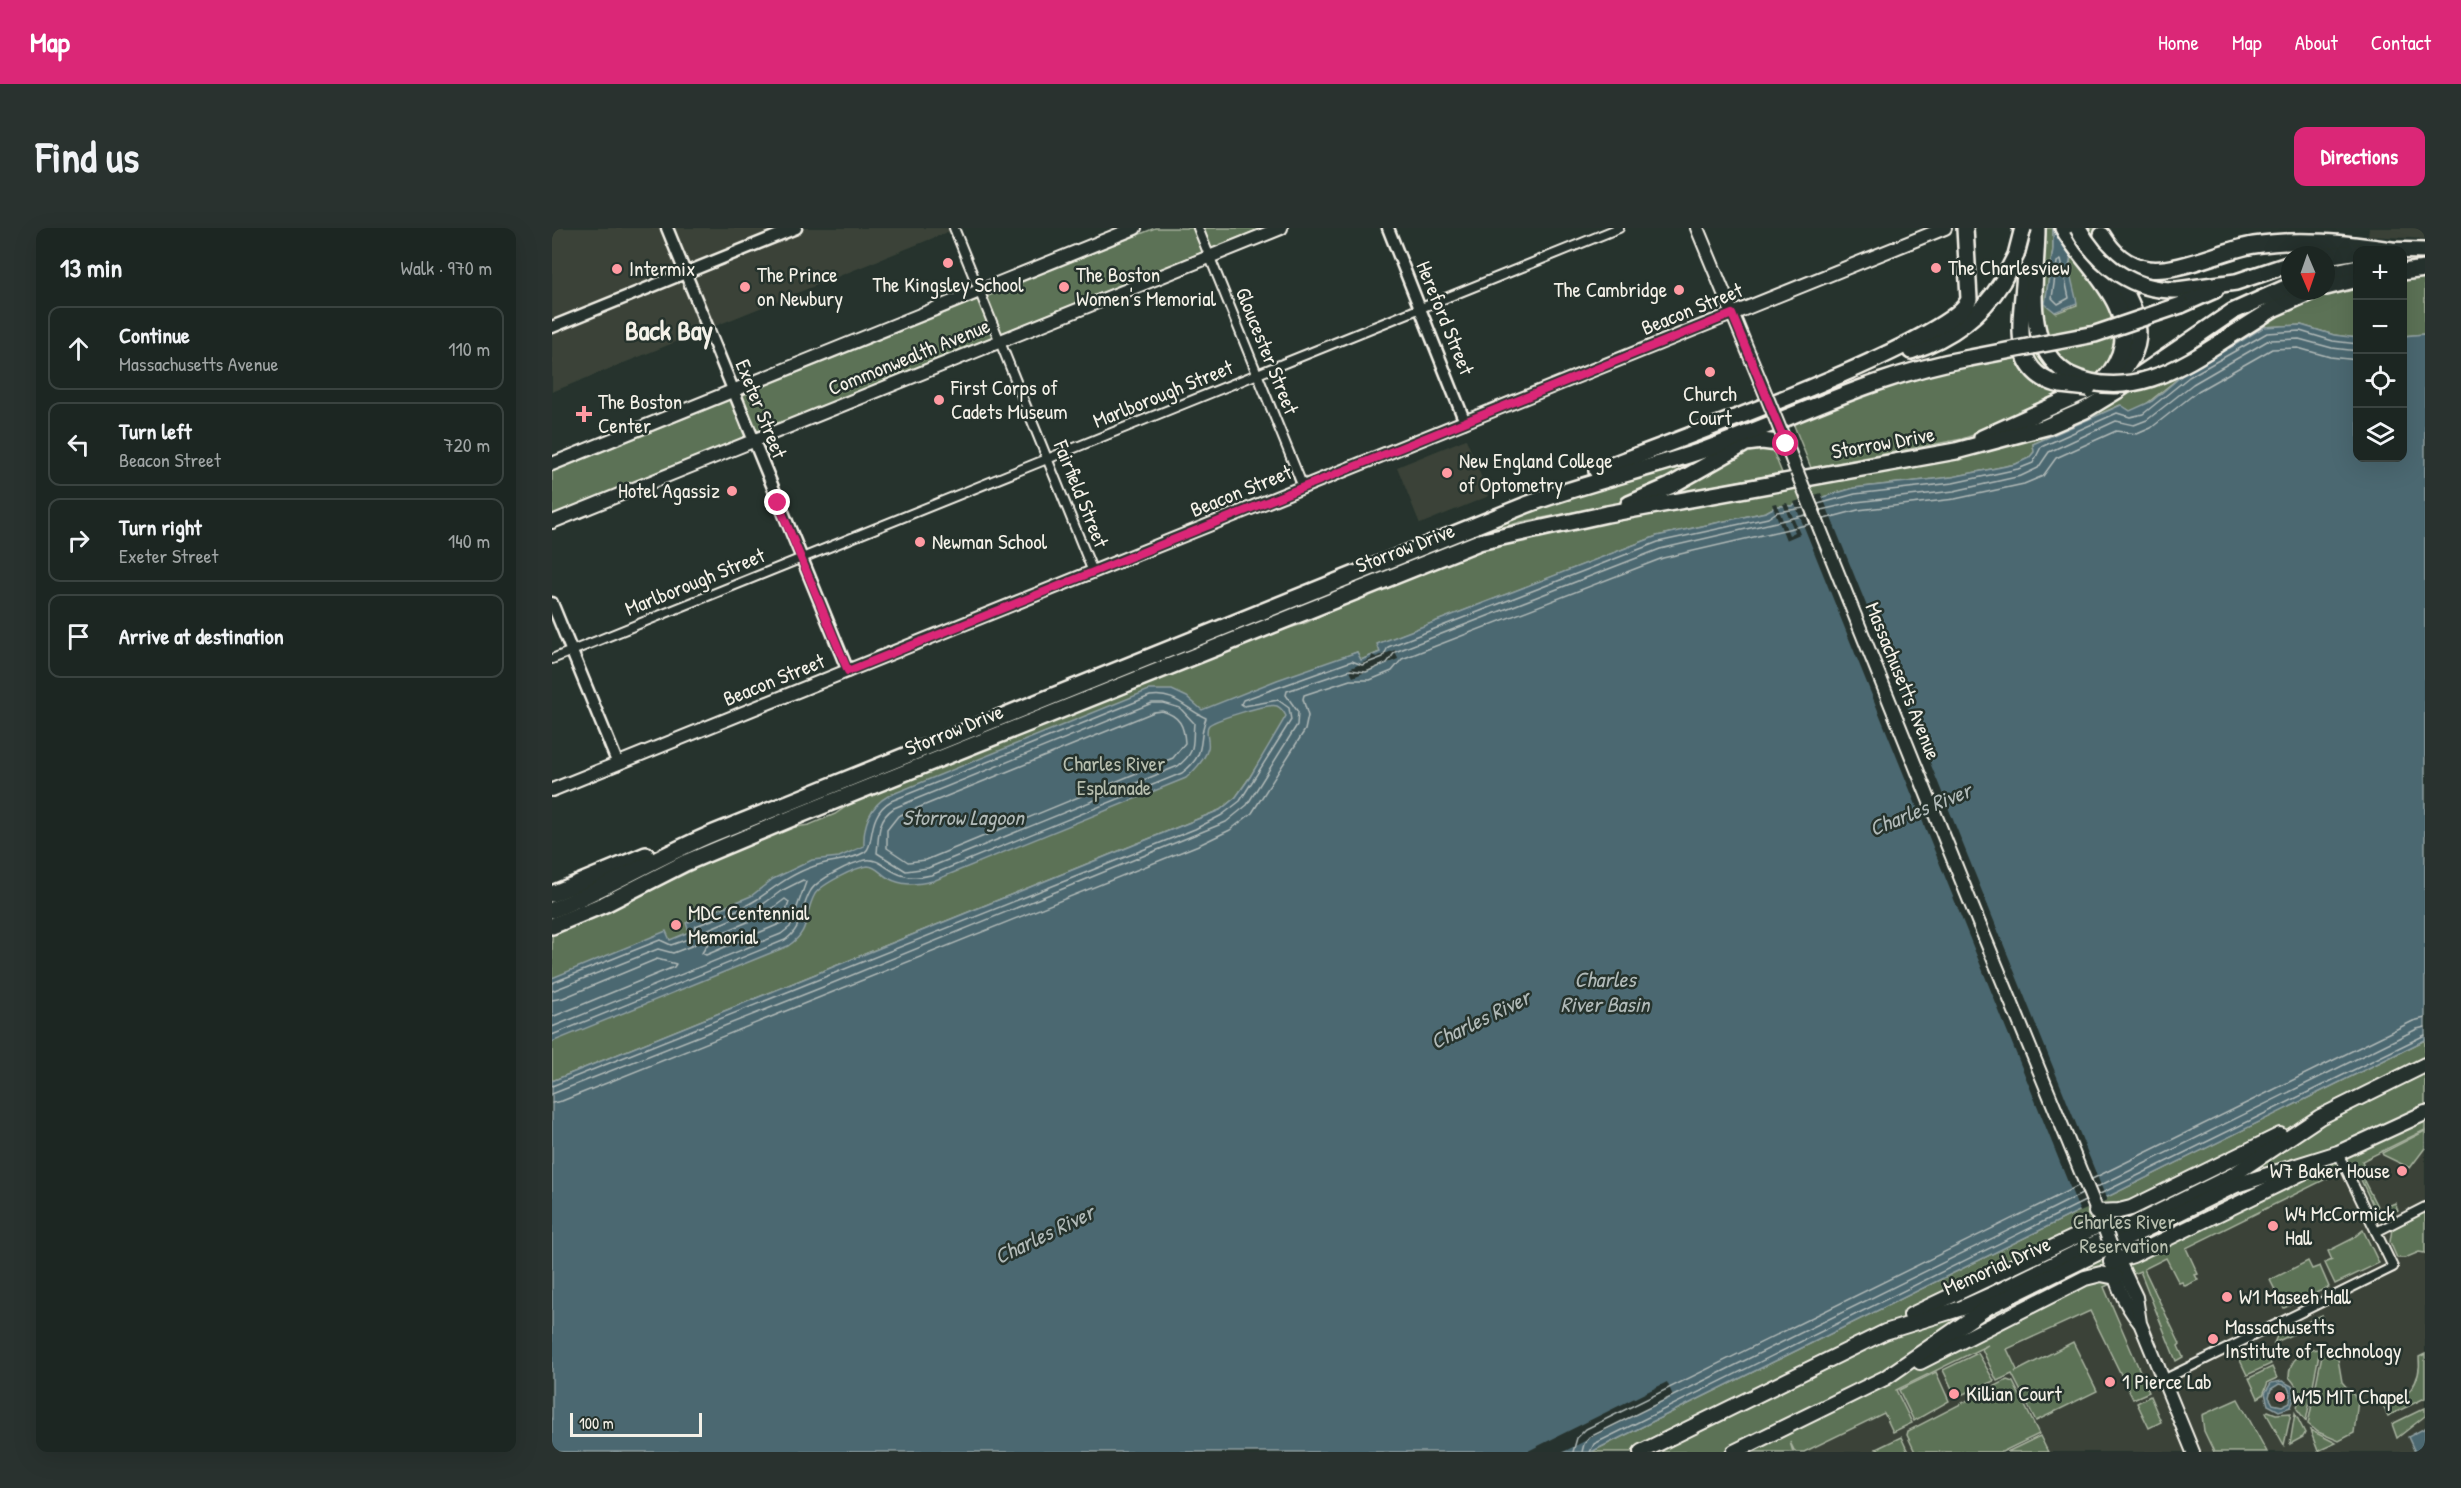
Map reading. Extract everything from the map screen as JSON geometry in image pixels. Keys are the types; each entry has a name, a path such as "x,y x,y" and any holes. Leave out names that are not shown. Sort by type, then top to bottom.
{"highway":[{"path":"1513,510 1551,489 1868,363 1937,329 1965,308 1969,291 1965,228"},
{"path":"1868,363 1924,347 1953,333 1976,314 2002,282 2016,255 2022,228"},
{"path":"2022,228 2026,249 2022,353 2036,375 2102,384 2141,382 2178,369 2273,309 2293,300"},
{"path":"2037,228 2036,323 2041,344 2064,380"},
{"path":"2063,228 2119,311 2123,341 2114,368 2095,387"},
{"path":"2078,228 2103,261 2123,278 2179,298 2281,267"},
{"path":"2102,231 2113,251 2122,260 2153,269 2171,267 2244,247 2274,243 2366,246"},
{"path":"1943,454 2035,416 2110,381 2124,369 2138,334 2134,307 2106,259 2102,231"},
{"path":"2407,250 2425,251"},
{"path":"2335,255 2353,252"},
{"path":"2407,264 2425,266"},
{"path":"2407,271 2425,266"},
{"path":"2335,272 2353,268"},
{"path":"2335,285 2353,280"},
{"name":"Storrow Drive","path":"552,926 605,904 702,855 1434,558 1494,537 1607,514 1943,454 2019,436 2085,410 2136,379 2232,312 2281,290"},
{"name":"Storrow Drive","path":"552,910 608,886 664,854 714,833 1513,510 1617,474 1703,450 1898,374 2095,334 2179,298"},
{"path":"1607,514 1693,473 1749,442 1786,444"},
{"path":"552,894 666,846 714,833"},
{"name":"Memorial Drive","path":"1641,1452 1899,1326 1970,1305 2056,1263 2241,1171 2320,1117 2425,1065"},
{"name":"Memorial Drive","path":"1734,1452 1885,1378 1974,1315 2030,1286 2236,1185 2338,1154 2425,1113"},
{"path":"1849,1349 1893,1323 2099,1218 2131,1208 2320,1117"},
{"path":"2114,1256 2310,1170 2338,1154"},
{"path":"1885,1378 2088,1277 2101,1274 2116,1277"}],"main road":[{"name":"Exeter Street","path":"667,228 848,671"},
{"path":"552,327 796,228"},
{"name":"Commonwealth Avenue","path":"552,464 1135,228"},
{"name":"Commonwealth Avenue","path":"552,522 1281,228"},
{"name":"Hereford Street","path":"1388,228 1465,422"},
{"name":"Massachusetts Avenue","path":"1697,228 2114,1256 2136,1297 2140,1323"},
{"name":"Beacon Street","path":"552,790 1945,228"},
{"path":"552,603 618,764"},
{"name":"Massachusetts Avenue","path":"2114,1256 2116,1277 2126,1301 2140,1323 2193,1452"}],"street":[{"name":"Fairfield Street","path":"954,228 1093,572"},
{"name":"Gloucester Street","path":"1198,228 1303,487"},
{"name":"Marlborough Street","path":"552,659 1619,228"},
{"path":"2163,1380 2393,1267 2338,1154"},
{"path":"2376,1232 2425,1207"}],"shaded area":[{"path":"552,228 958,228 552,392"},
{"path":"2369,228 2425,228 2425,239 2368,236"},
{"name":"New England College of Optometry","path":"1466,439 1489,496 1420,524 1397,467"},
{"name":"Massachusetts Institute of Technology","path":"2425,1130 2425,1452 1771,1452 2140,1271"}],"green space":[{"path":"1155,228 1262,228 552,515 552,472"},
{"path":"2043,228 2053,228 2053,249 2045,303 2056,313 2077,305 2069,274 2074,228 2095,228 2101,256 2110,277 2108,302 2118,330 2112,361 2101,375 1982,432 1962,439 1811,468 1793,423 1892,383 1965,365 2018,357 2019,361 2025,342"},
{"path":"2425,273 2425,334 2407,336 2407,275"},
{"name":"Charles River Esplanade","path":"2353,284 2353,337 2334,335 2301,325 2264,327 2186,372 2140,409 2130,411 2120,405 2033,444 2034,452 2029,458 2016,464 1952,477 1854,488 1792,506 1777,506 1766,512 1657,536 1378,644 1380,652 1361,660 1357,652 1318,668 1250,777 1236,797 1220,810 552,1081 552,934 611,909 718,858 789,828 809,825 835,814 853,802 1277,630 1306,623 1332,607 1457,558 1525,538 1954,457 2003,447 2045,433 2168,368 2195,348 2305,300 2335,300 2335,290"},
{"path":"1766,434 1782,473 1521,522 1473,535 1594,487"},
{"name":"Charles River Reservation","path":"2425,1040 2425,1130 2362,1161 2365,1168 2359,1171 2379,1210 2395,1203 2398,1210 2378,1216 2354,1165 2186,1248 2198,1274 2195,1275 2198,1280 2185,1286 2182,1282 2179,1283 2166,1258 2144,1269 2180,1344 2178,1346 2183,1357 2176,1361 2140,1271 2104,1287 2149,1392 2133,1399 2090,1311 2007,1349 2017,1370 2015,1372 2073,1342 2097,1391 2036,1421 2012,1374 1997,1381 1982,1349 1988,1345 1896,1390 1912,1423 1893,1432 1884,1413 1804,1452 1795,1452 1790,1442 1793,1452 1591,1452"},
{"path":"2425,1131 2425,1148 2410,1168 2383,1155 2382,1153"},
{"path":"2425,1212 2425,1253 2419,1252 2405,1258 2397,1258 2390,1242 2392,1229"},
{"path":"2363,1230 2379,1263 2335,1284 2325,1263 2332,1260 2328,1251 2352,1239"},
{"path":"2308,1261 2312,1269 2320,1266 2329,1287 2284,1308 2270,1280"},
{"path":"2322,1315 2321,1321 2274,1343 2277,1336"},
{"path":"2262,1345 2271,1364 2247,1375 2238,1356 2249,1353 2252,1349 2254,1352"},
{"path":"2320,1349 2306,1421 2297,1409 2298,1392 2289,1377 2291,1365 2303,1353"},
{"path":"2323,1350 2338,1359 2342,1382 2358,1400 2354,1433 2339,1441 2318,1432 2308,1424"},
{"path":"1978,1353 1994,1381 1956,1397 1943,1370"},
{"path":"2425,1354 2425,1398 2388,1416 2382,1404 2398,1400 2411,1390 2418,1375 2419,1357"},
{"path":"2272,1367 2277,1378 2268,1382 2263,1395 2258,1398 2249,1378"},
{"path":"1936,1372 1949,1401 1914,1421 1899,1390"},
{"path":"2007,1380 2013,1382 2039,1434 2002,1452 1915,1452 1907,1435 1908,1431"},
{"path":"2150,1396 2161,1422 2149,1428 2137,1403"},
{"path":"2238,1399 2267,1452 2214,1452 2204,1431 2202,1415"},
{"path":"2425,1408 2425,1416 2397,1438 2392,1424"},
{"path":"2268,1411 2276,1414 2291,1413 2284,1445 2266,1413"},
{"path":"2295,1413 2305,1433 2303,1437 2290,1444"},
{"path":"2310,1430 2336,1443 2318,1451"},
{"path":"2040,1436 2048,1452 2007,1452"},
{"path":"1901,1437 1908,1452 1884,1452 1876,1449"}],"water":[{"path":"2053,228 2074,228 2069,269 2077,303 2055,312 2045,304 2053,249"},
{"name":"Charles River Basin","path":"2301,325 2334,335 2353,337 2353,462 2407,462 2407,336 2425,334 2425,1040 1591,1452 552,1452 552,1081 1220,810 1236,797 1286,716 1277,706 1272,706 1243,712 1214,722 1208,727 1205,757 1186,778 933,881 904,884 868,866 848,873 832,881 815,894 801,934 788,946 552,1042 552,978 666,931 670,940 689,932 686,923 751,896 773,879 812,860 839,857 864,846 869,817 877,805 888,796 1149,690 1172,690 1187,697 1202,710 1277,680 1357,652 1361,660 1380,652 1377,644 1657,536 1766,512 1777,506 1792,506 1854,488 1952,477 2016,464 2029,458 2034,452 2033,444 2121,405 2130,411 2152,401 2186,372 2215,353 2230,348 2264,327"},
{"path":"2282,1381 2292,1386 2295,1396 2291,1407 2279,1411 2268,1405 2265,1393 2271,1383","holes":["2279,1384 2287,1386 2291,1394 2290,1402 2282,1406 2273,1404 2269,1397 2271,1389"]},
{"path":"2425,1428 2425,1450 2415,1452 2408,1437"}],"pier":[{"path":"1821,493 2107,1200 2080,1212 1794,502"},
{"path":"1776,503 1789,535 1795,532 1783,504 1787,503 1800,534 1786,540 1772,504"},
{"path":"1395,650 1398,659 1353,677 1349,669 1371,659 1372,655 1376,657"},
{"path":"1667,1382 1673,1396 1563,1452 1526,1452"}],"place":[{"name":"The Kingsley School","path":"948,263"},
{"name":"The Charlesview","path":"1936,268"},
{"name":"Intermix","path":"617,269"},
{"name":"The Prince on Newbury","path":"745,287"},
{"name":"The Boston Women's Memorial","path":"1064,287"},
{"name":"The Cambridge","path":"1679,290"},
{"name":"Church Court","path":"1710,372"},
{"name":"First Corps of Cadets Museum","path":"939,400"},
{"name":"The Boston Center","path":"584,414"},
{"name":"New England College of Optometry","path":"1447,473"},
{"name":"Hotel Agassiz","path":"732,491"},
{"name":"Newman School","path":"920,542"},
{"name":"MDC Centennial Memorial","path":"676,925"},
{"name":"W7 Baker House","path":"2402,1171"},
{"name":"W4 McCormick Hall","path":"2273,1226"},
{"name":"W1 Maseeh Hall","path":"2227,1297"},
{"name":"Massachusetts Institute of Technology","path":"2213,1339"},
{"name":"1 Pierce Lab","path":"2110,1382"},
{"name":"Killian Court","path":"1954,1394"},
{"name":"W15 MIT Chapel","path":"2280,1397"}],"district":[{"name":"Back Bay","path":"669,331"}],"route":[{"path":"778,503 848,671 1732,314 1786,444"}],"water label":[{"name":"Charles River","path":"1920,809"},
{"name":"Storrow Lagoon","path":"963,817"},
{"name":"Charles River","path":"1480,1019"},
{"name":"Charles River","path":"1044,1234"}]}
